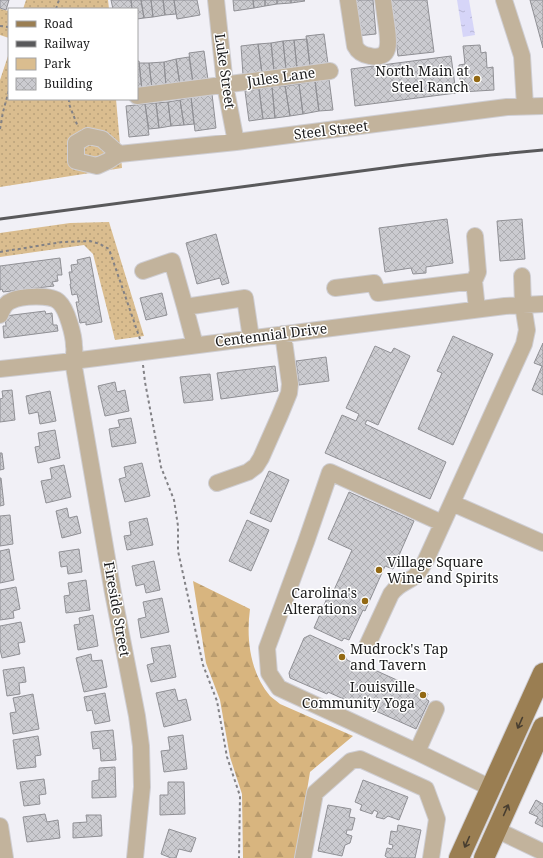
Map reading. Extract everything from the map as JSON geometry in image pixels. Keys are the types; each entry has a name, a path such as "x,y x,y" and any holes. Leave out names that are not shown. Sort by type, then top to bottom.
{"main road":[{"path":"460,858 491,788 541,684"},
{"path":"484,858 543,727"}],"street":[{"name":"Luke Street","path":"216,0 225,85 236,142"},
{"path":"348,0 355,46 363,55 371,57 385,54 389,41 383,0"},
{"path":"504,0 522,56 524,106"},
{"name":"Jules Lane","path":"138,96 330,71"},
{"name":"Steel Street","path":"119,154 236,142 507,107 543,106"},
{"path":"88,136 102,139 119,154 97,166 76,161 76,143 84,139 88,136"},
{"path":"475,236 478,272 474,281 477,309"},
{"path":"142,271 172,261 194,345"},
{"path":"367,646 395,588 414,577 424,562 452,504 524,344 527,330 523,305 522,276"},
{"path":"335,288 374,283 378,293 474,281"},
{"name":"Fireside Street","path":"0,316 5,306 10,301 50,297 59,301 64,309 69,323 74,344 73,361 112,585 137,716 141,746 142,787 135,858"},
{"path":"185,307 245,298 251,338"},
{"name":"Centennial Drive","path":"0,369 477,309 543,304"},
{"path":"216,483 248,472 256,466 261,458 289,393 290,384 283,334"},
{"path":"442,523 330,472 267,648 269,674 279,688 491,788"},
{"path":"452,504 543,543"},
{"path":"417,752 436,709"},
{"path":"303,858 315,793 351,761 360,759 426,789 437,819 431,858"},
{"path":"0,826 4,858"},
{"path":"496,830 543,852"}],"path":[{"path":"0,129 8,94"},
{"path":"69,100 75,120 84,139"},
{"path":"0,252 62,242 90,240 109,249 139,337 145,382 161,467 174,500 178,526 178,551 203,665 216,701 227,757 240,796 240,858"}],"green space":[{"path":"26,0 108,0 109,8 23,8"},
{"path":"0,9 8,11 8,38 0,35"},
{"path":"8,56 8,100 116,100 122,168 0,187 0,80"},
{"path":"109,222 144,336 115,340 93,254 84,245 0,257 0,233 70,223"},
{"path":"193,581 250,609 249,643 251,655 263,687 270,696 280,704 353,736 310,772 296,858 243,858 242,794 230,757 220,700 206,663"}],"water":[{"path":"457,0 469,0 475,35 463,37"}],"building":[{"path":"0,0 9,0 6,10 0,8"},
{"path":"111,0 131,0 132,8 113,8"},
{"path":"131,0 141,0 144,18 138,19 138,8 132,8"},
{"path":"141,0 151,0 153,17 144,18"},
{"path":"151,0 163,0 165,15 153,17"},
{"path":"163,0 174,0 176,14 165,15"},
{"path":"174,0 197,0 200,15 177,19"},
{"path":"233,0 253,0 254,8 234,11"},
{"path":"253,0 265,0 265,6 254,8"},
{"path":"265,0 277,0 277,4 265,6"},
{"path":"277,0 291,0 291,3 277,4"},
{"path":"291,0 304,0 305,1 291,3"},
{"path":"353,0 373,0 376,34 356,36"},
{"path":"391,0 427,0 434,52 398,56"},
{"path":"530,0 543,0 543,48"},
{"path":"324,34 328,64 310,66 306,36"},
{"path":"307,39 310,66 297,68 294,40"},
{"path":"294,40 297,68 286,70 283,41"},
{"path":"283,41 286,70 274,71 271,43"},
{"path":"271,43 274,71 262,73 258,44"},
{"path":"258,44 262,73 243,75 241,46"},
{"name":"North Main at Steel Ranch","path":"480,45 481,53 486,52 487,68 493,67 494,90 461,92 459,65 465,64 463,46"},
{"path":"204,51 208,80 193,83 189,53"},
{"path":"451,56 456,93 355,106 351,69"},
{"path":"189,57 193,83 180,85 176,59"},
{"path":"176,59 180,85 166,86 164,62"},
{"path":"138,61 139,61 142,90 138,90"},
{"path":"164,62 166,86 152,88 149,63"},
{"path":"139,63 149,63 152,88 142,90"},
{"path":"329,79 333,110 319,111 315,81"},
{"path":"315,81 319,111 303,114 299,84"},
{"path":"299,84 303,114 290,116 285,86"},
{"path":"285,86 290,116 275,118 272,87"},
{"path":"272,87 275,118 263,119 259,89"},
{"path":"259,89 263,119 249,121 245,91"},
{"path":"212,94 216,128 195,131 191,97"},
{"path":"191,97 194,124 184,125 180,100"},
{"path":"180,100 184,125 171,126 168,102"},
{"path":"168,102 171,126 159,128 156,103"},
{"path":"156,103 159,128 149,129 145,104"},
{"path":"145,104 149,135 129,137 126,106"},
{"path":"447,219 453,263 426,267 426,273 413,274 411,268 385,272 379,228"},
{"path":"522,219 525,259 500,261 497,221"},
{"path":"216,234 229,283 222,285 220,278 197,284 186,243"},
{"path":"90,257 102,322 86,325 86,322 80,323 76,302 79,302 77,294 72,295 69,272 72,272 71,265 78,264 77,260"},
{"path":"60,258 62,275 57,275 58,281 52,282 54,286 3,292 2,289 0,290 0,266"},
{"path":"162,293 167,315 146,320 140,298"},
{"path":"45,311 46,314 52,313 53,325 57,325 58,331 4,338 3,326 6,326 5,316"},
{"path":"453,336 493,354 453,445 418,429 442,373 437,371"},
{"path":"543,343 543,395 532,390 542,366 534,363"},
{"path":"375,346 391,353 394,348 410,356 378,425 367,420 365,424 446,462 430,499 325,453 342,415 356,421 359,414 346,408"},
{"path":"326,357 329,381 299,385 296,361"},
{"path":"275,366 278,391 221,399 217,373"},
{"path":"210,374 213,400 184,403 180,377"},
{"path":"115,382 117,392 125,390 129,411 105,416 98,386"},
{"path":"12,390 15,420 0,422 0,399 3,398 2,391"},
{"path":"50,391 56,421 40,424 38,412 29,414 26,396"},
{"path":"131,418 136,443 112,447 109,429 120,427 118,420"},
{"path":"55,430 60,458 38,463 35,447 40,446 38,433"},
{"path":"0,453 2,453 4,469 0,470"},
{"path":"142,463 150,496 125,502 119,479 126,477 124,467"},
{"path":"64,465 71,497 46,503 41,481 52,479 50,468"},
{"path":"269,471 289,480 271,522 250,513"},
{"path":"0,478 4,505 0,506"},
{"path":"349,492 414,521 393,569 385,566 365,611 363,610 349,640 344,638 342,641 314,628 331,589 334,590 352,550 328,539"},
{"path":"67,508 69,518 77,516 81,533 62,538 56,511"},
{"path":"10,515 13,544 0,546 0,516"},
{"path":"147,518 153,545 127,550 124,536 131,535 129,522"},
{"path":"247,520 269,530 251,571 229,561"},
{"path":"9,549 14,580 0,583 0,551"},
{"path":"79,549 82,572 68,574 67,566 61,567 59,552"},
{"path":"154,561 160,590 146,593 144,584 136,586 132,566"},
{"path":"86,580 90,610 66,613 64,596 70,595 68,583"},
{"path":"16,587 20,609 13,611 14,618 0,620 0,590"},
{"path":"162,598 169,632 141,638 138,619 146,617 143,602"},
{"path":"93,615 98,646 78,650 74,625 80,624 79,618"},
{"path":"21,622 25,642 18,643 20,654 2,658 0,649 0,626"},
{"path":"310,635 343,650 347,660 358,665 359,663 428,694 426,699 429,701 416,729 349,699 348,701 328,692 327,694 290,678 289,673 304,638"},
{"path":"170,645 176,677 151,682 147,665 154,663 151,648"},
{"path":"91,654 92,661 102,660 107,687 84,692 76,658"},
{"path":"24,667 26,682 19,683 20,694 7,696 3,670"},
{"path":"175,689 178,701 186,699 191,720 164,727 156,693"},
{"path":"105,693 110,721 95,724 92,710 87,711 84,697"},
{"path":"33,694 39,729 13,734 10,713 16,712 13,698"},
{"path":"113,730 116,760 101,761 100,748 93,749 91,732"},
{"path":"183,735 187,769 164,772 161,751 170,750 168,737"},
{"path":"38,736 41,755 35,756 36,767 17,769 13,740"},
{"path":"115,767 116,797 92,798 92,781 99,780 99,768"},
{"path":"44,779 46,794 39,795 40,804 24,806 20,782"},
{"path":"363,780 408,797 399,820 388,816 384,819 376,817 378,812 374,810 372,814 360,810 362,805 355,802"},
{"path":"168,782 184,782 185,814 160,815 160,795 168,795"},
{"path":"536,800 543,804 543,827 535,823 538,817 529,813"},
{"path":"328,805 351,809 349,817 355,818 352,830 347,830 346,834 352,836 350,843 345,845 342,856 318,851"},
{"path":"45,814 47,822 58,820 60,838 27,842 23,817"},
{"path":"86,815 101,815 102,836 73,838 73,823 87,822"},
{"path":"398,825 421,830 415,858 388,858 385,856 387,848 392,849 393,845 389,844 391,831 397,832"},
{"path":"169,829 196,838 191,852 179,849 176,858 171,858 161,854"}],"railway":[{"path":"0,219 406,165 543,150"}],"place":[{"name":"North Main at Steel Ranch","path":"477,79"},
{"name":"Village Square Wine and Spirits","path":"379,570"},
{"name":"Carolina's Alterations","path":"365,601"},
{"name":"Mudrock's Tap and Tavern","path":"342,657"},
{"name":"Louisville Community Yoga","path":"423,695"}]}
